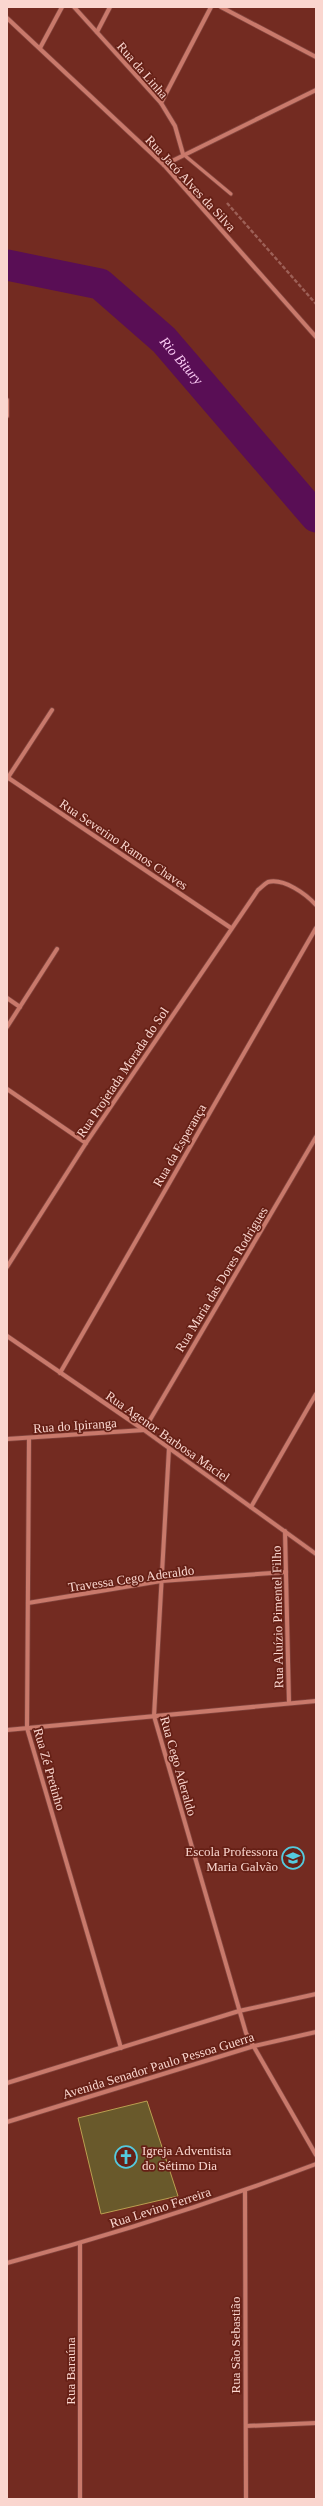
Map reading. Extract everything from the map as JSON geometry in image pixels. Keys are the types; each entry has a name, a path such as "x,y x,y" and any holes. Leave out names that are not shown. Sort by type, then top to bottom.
{"street":[{"path":"40,48 62,7"},
{"name":"Rua da Linha","path":"74,7 160,103 175,126 183,154"},
{"path":"97,32 110,7"},
{"path":"160,103 210,7"},
{"path":"221,7 316,57"},
{"name":"Rua Jacó Alves da Silva","path":"7,18 164,165 316,337"},
{"path":"164,165 183,154 316,90"},
{"path":"7,416 8,402"},
{"path":"7,778 52,710"},
{"name":"Rua Severino Ramos Chaves","path":"7,778 230,928"},
{"name":"Rua Projetada Morada do Sol","path":"7,1267 86,1143 230,928 258,890 267,882 279,882 307,896 316,905"},
{"name":"Rua da Esperança","path":"60,1373 316,928"},
{"path":"7,1027 57,949"},
{"path":"7,998 20,1007"},
{"path":"7,1089 86,1143"},
{"name":"Rua Maria das Dores Rodrigues","path":"144,1430 316,1137"},
{"name":"Rua Agenor Barbosa Maciel","path":"7,1336 144,1430 316,1554"},
{"path":"251,1507 316,1394"},
{"name":"Rua do Ipiranga","path":"7,1439 29,1439 144,1430"},
{"name":"Rua Zé Pretinho","path":"29,1439 27,1728 121,2048"},
{"name":"Rua Cego Aderaldo","path":"169,1448 154,1716 246,2032 316,2155"},
{"name":"Rua Aluízio Pimentel Filho","path":"285,1531 289,1703"},
{"name":"Travessa Cego Aderaldo","path":"28,1603 161,1581 286,1572"},
{"path":"7,1730 316,1701"},
{"name":"Avenida Senador Paulo Pessoa Guerra","path":"7,2083 239,2011 316,1994"},
{"name":"Avenida Senador Paulo Pessoa Guerra","path":"7,2122 254,2046 316,2032"},
{"name":"Rua Levino Ferreira","path":"7,2263 80,2244 245,2191 316,2164"},
{"name":"Rua São Sebastião","path":"245,2191 246,2499"},
{"name":"Rua Baraúna","path":"80,2244 80,2499"},
{"path":"246,2426 316,2423"}],"lane":[{"path":"183,154 231,194"}],"path":[{"name":"Rua Jacó Alves da Silva","path":"223,198 316,304"}],"building":[{"name":"Igreja Adventista do Sétimo Dia","path":"147,2101 178,2196 101,2214 78,2118"}],"waterway":[{"name":"Rio Bitury","path":"7,265 100,284 164,340 316,517"}],"place":[{"name":"Escola Professora Maria Galvão","path":"293,1858"},
{"name":"Igreja Adventista do Sétimo Dia","path":"126,2157"}]}
